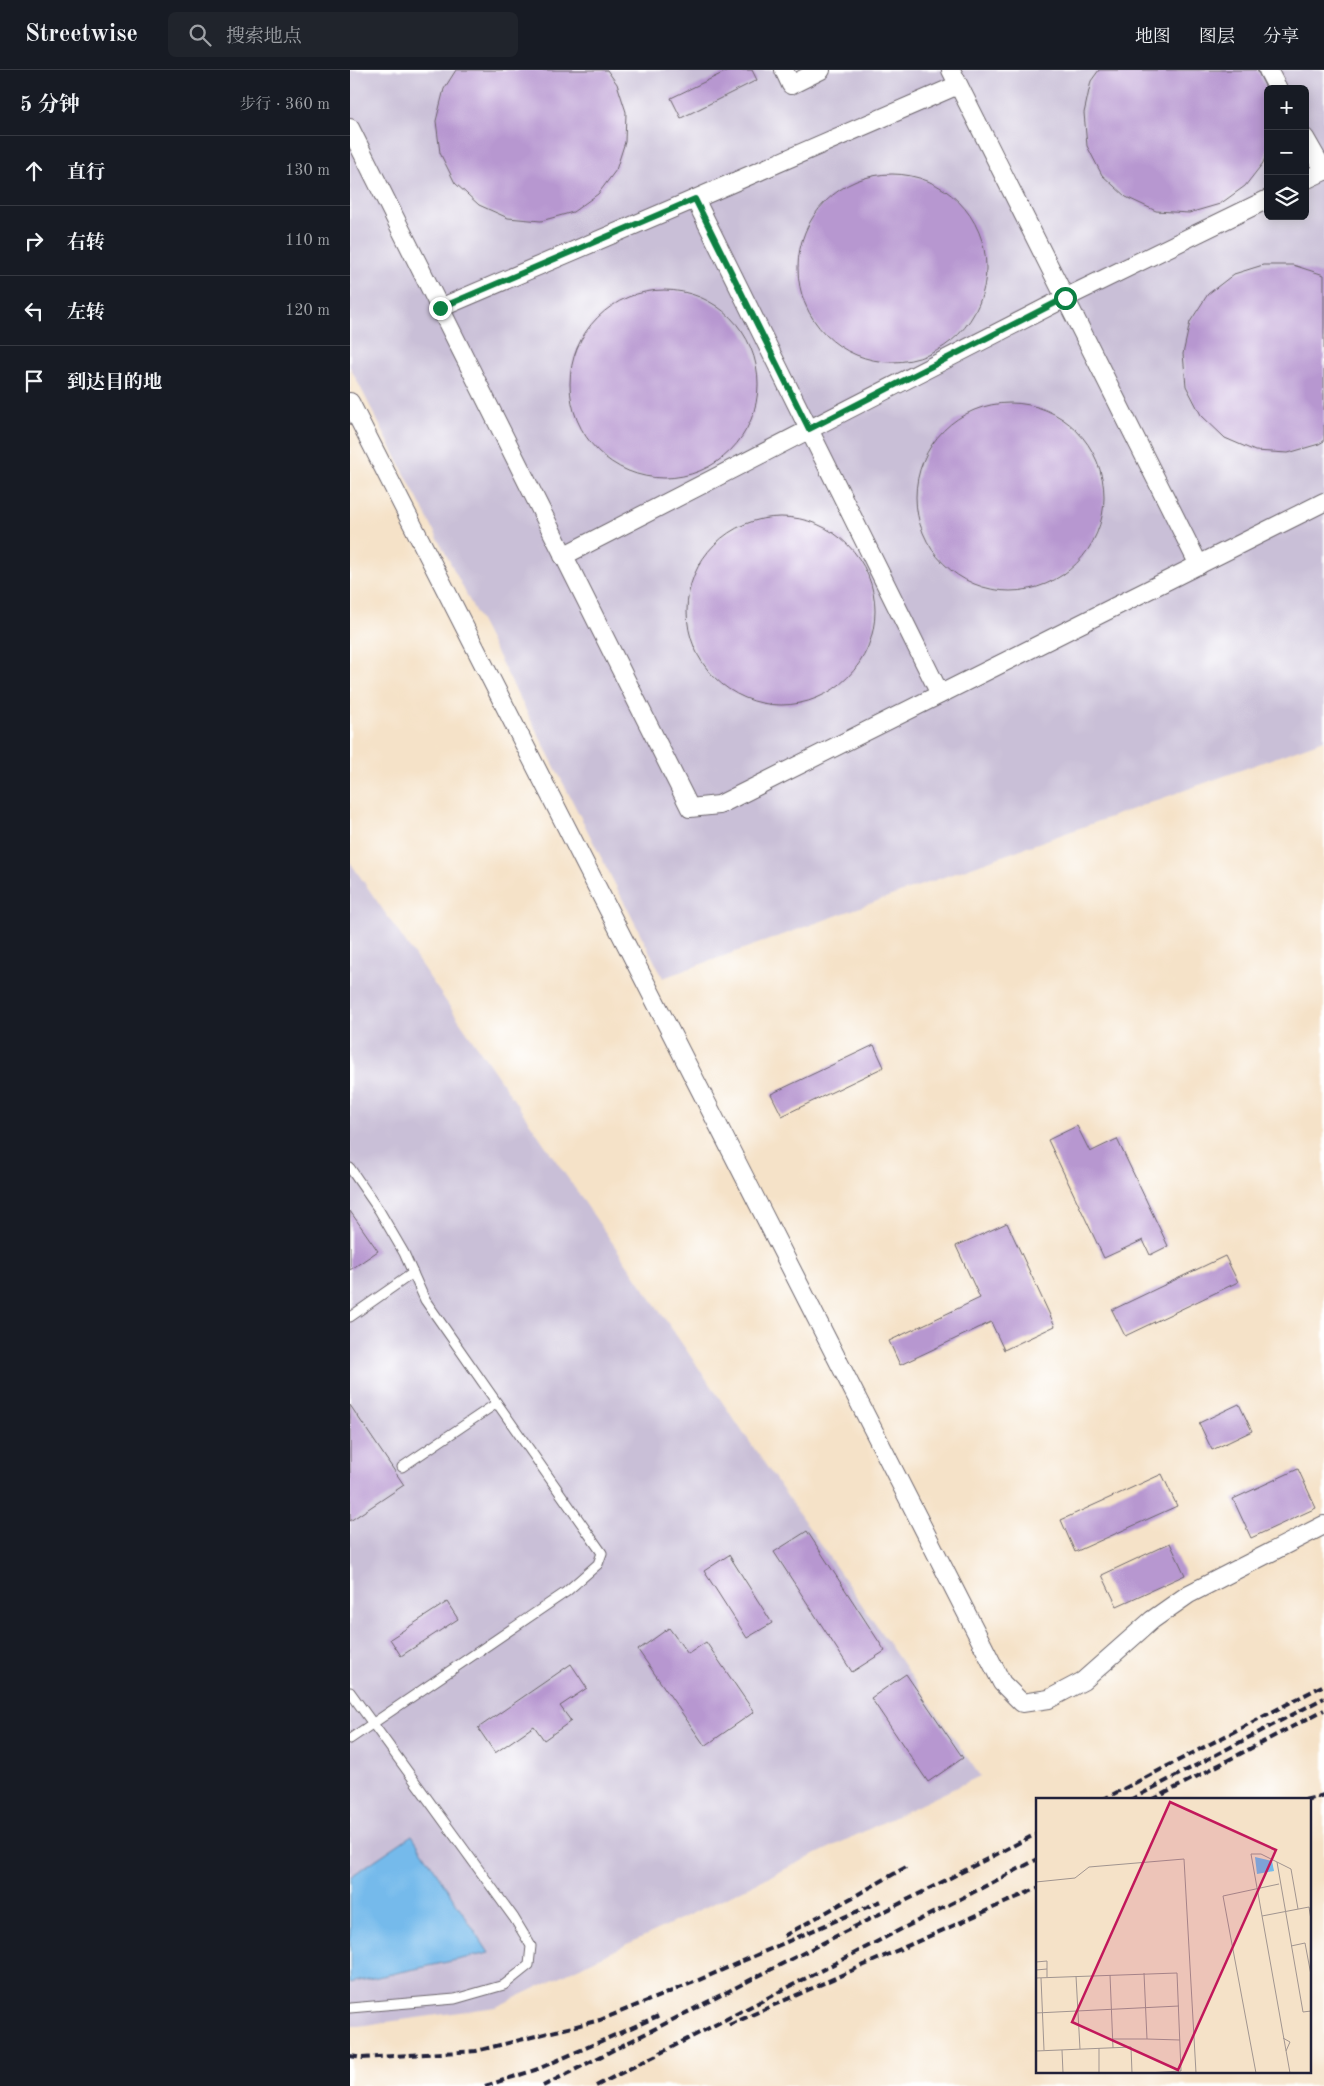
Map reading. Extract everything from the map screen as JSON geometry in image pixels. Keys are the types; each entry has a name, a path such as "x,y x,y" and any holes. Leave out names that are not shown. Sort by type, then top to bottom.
{"street":[{"path":"784,70 791,85 821,70"},
{"path":"1268,70 1276,85"},
{"path":"440,308 695,199 954,77 1199,565"},
{"path":"350,128 690,808 718,805 1324,502"},
{"path":"1309,145 1324,171 1309,178"},
{"path":"695,199 940,694"},
{"path":"563,556 1065,298 1264,201"},
{"path":"350,402 1002,1683 1022,1702 1049,1699 1083,1681 1152,1620 1189,1594 1324,1525"}],"lane":[{"path":"350,1168 379,1210 404,1253 425,1300 602,1553 598,1564 566,1592 350,1739"},
{"path":"350,1317 413,1274"},
{"path":"402,1467 497,1403"},
{"path":"350,1692 514,1918 531,1946 530,1965 504,1985 455,1999 350,2008"}],"shaded area":[{"path":"350,70 1324,70 1324,740 663,978 350,367"},
{"path":"350,862 980,1776 496,2007 358,2026 350,2026"}],"water":[{"path":"412,1835 489,1953 350,1983 350,1877"}],"building":[{"path":"456,70 607,70 617,84 626,112 625,142 616,170 598,194 573,212 541,221 508,218 479,205 455,183 440,153 436,121 444,89"},
{"path":"729,70 752,70 757,80 681,118 671,98"},
{"path":"1099,70 1257,70 1264,85 1263,163 1245,186 1220,204 1189,213 1156,211 1126,197 1102,175 1087,146 1084,113 1091,81"},
{"path":"883,174 901,174 928,181 959,201 979,232 986,259 986,277 979,304 959,335 928,355 901,362 883,362 865,358 848,351 832,341 819,328 809,312 802,295 798,277 798,259 802,241 809,224 819,208 832,195 848,185 865,178"},
{"path":"1263,265 1293,265 1324,275 1324,441 1288,453 1255,451 1225,438 1201,415 1186,386 1183,354 1190,322 1208,294 1234,274"},
{"path":"673,290 700,297 731,317 751,348 757,366 757,402 751,420 731,451 700,471 682,477 655,478 646,477 620,467 604,457 591,444 577,420 571,402 570,375 571,366 581,340 591,324 604,311 628,297 646,291"},
{"path":"1001,403 1019,403 1046,410 1077,430 1097,461 1104,488 1104,506 1097,533 1077,564 1046,584 1019,591 1001,591 983,587 966,580 950,570 937,557 927,541 920,524 916,506 916,488 920,470 927,453 937,437 950,424 966,414 983,407"},
{"path":"790,517 817,524 848,544 868,575 874,593 874,629 868,647 848,678 817,698 799,704 772,705 763,704 737,694 721,684 708,671 694,647 688,629 687,602 688,593 698,567 708,551 721,538 745,524 763,518"},
{"path":"874,1045 884,1067 782,1116 771,1094"},
{"path":"1077,1126 1090,1152 1117,1139 1168,1246 1150,1255 1143,1240 1104,1258 1048,1140"},
{"path":"350,1211 378,1251 350,1270"},
{"path":"1007,1223 1055,1326 1004,1350 991,1322 900,1365 889,1341 980,1298 956,1246"},
{"path":"1225,1256 1238,1282 1125,1336 1112,1310"},
{"path":"1239,1404 1252,1431 1212,1450 1199,1423"},
{"path":"350,1405 404,1485 350,1521"},
{"path":"1298,1469 1316,1508 1251,1538 1233,1499"},
{"path":"1162,1474 1177,1506 1075,1552 1061,1520"},
{"path":"807,1531 885,1651 852,1672 774,1552"},
{"path":"1170,1543 1185,1575 1117,1606 1102,1575"},
{"path":"729,1555 772,1623 747,1638 704,1571"},
{"path":"447,1602 458,1619 401,1656 390,1639"},
{"path":"669,1628 688,1654 706,1642 754,1712 705,1746 638,1650"},
{"path":"571,1664 587,1688 560,1706 571,1721 544,1740 534,1726 495,1753 478,1728"},
{"path":"906,1674 963,1758 928,1782 871,1698"}],"railway":[{"path":"1106,1798 1324,1685"},
{"path":"1134,1798 1324,1698"},
{"path":"1156,1798 1324,1710"},
{"path":"1312,1798 1324,1795"},
{"path":"543,2086 1036,1834"},
{"path":"596,2086 1036,1860"},
{"path":"784,1936 908,1866"},
{"path":"729,2025 1036,1889"},
{"path":"350,2056 362,2058 476,2051 600,2020 692,1983 881,1901"},
{"path":"485,2086 538,2069 658,2016"}],"route":[{"path":"440,308 695,199 809,429 1065,298"}]}
